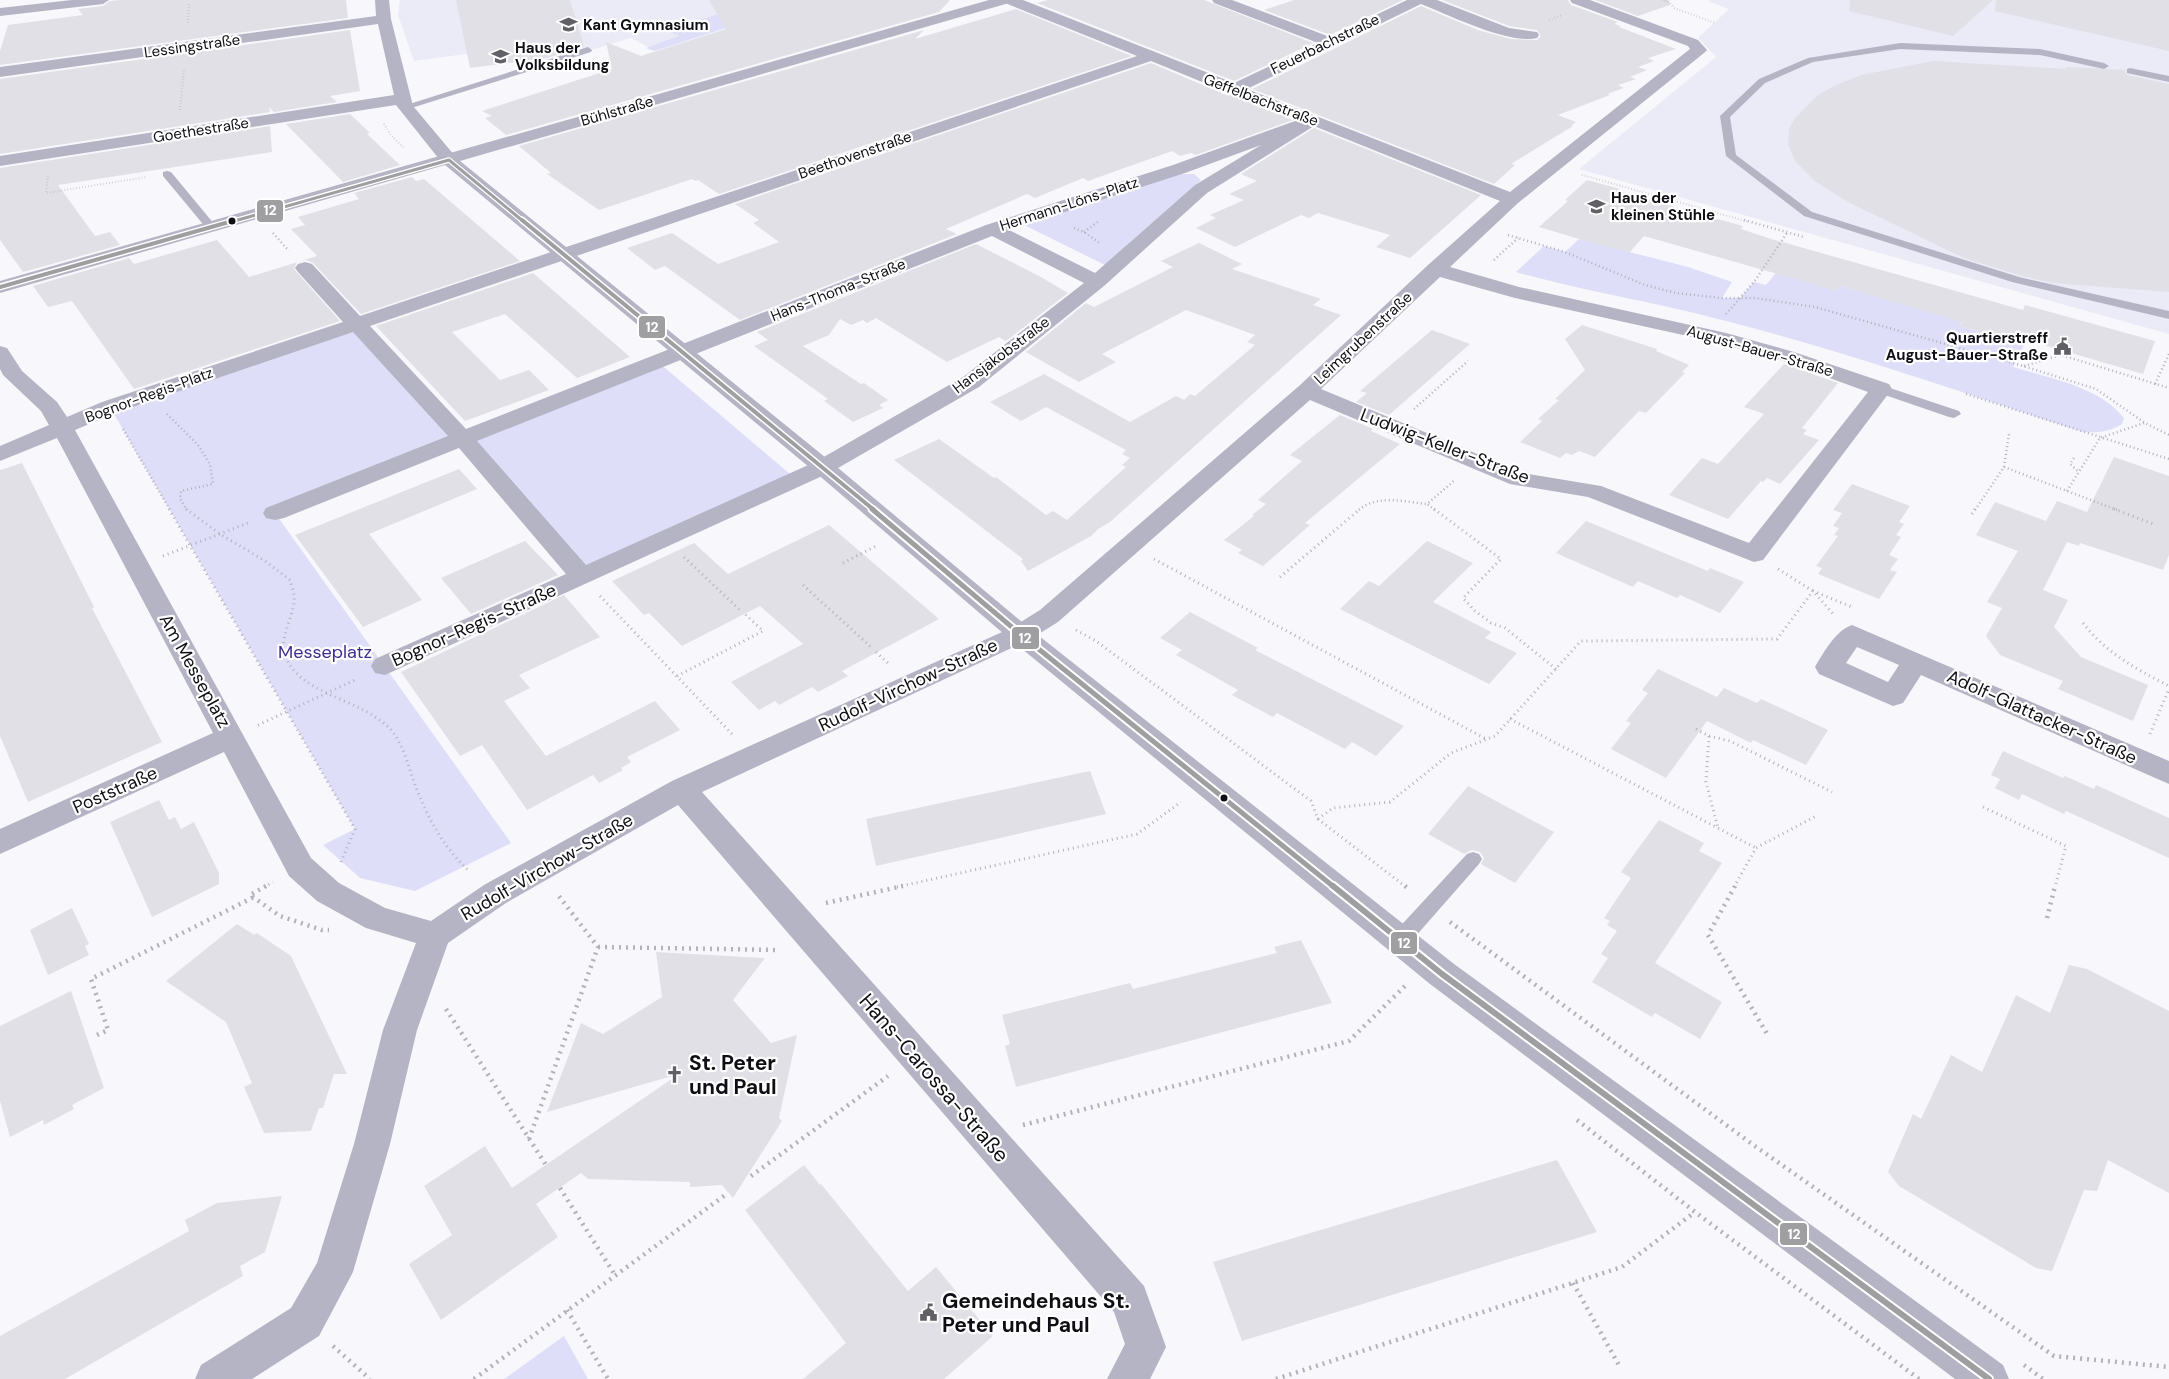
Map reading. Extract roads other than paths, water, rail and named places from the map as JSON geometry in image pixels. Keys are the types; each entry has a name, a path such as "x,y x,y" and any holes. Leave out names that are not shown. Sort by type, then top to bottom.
{"street":[{"path":"0,12 103,0"},
{"path":"382,0 384,19 403,103 449,160 823,467 1020,634 1450,980 1989,1379"},
{"name":"Bühlstraße","path":"0,287 1004,0"},
{"name":"Geffelbachstraße","path":"1010,0 1232,90 1512,199"},
{"path":"1219,0 1329,42"},
{"name":"Feuerbachstraße","path":"1232,90 1418,0"},
{"path":"1424,0 1506,32 1532,35"},
{"name":"Leimgrubenstraße","path":"1020,634 1050,616 1307,391 1435,269 1512,199 1698,52 1699,48 1693,43 1577,0"},
{"name":"Lessingstraße","path":"0,72 384,19"},
{"name":"Beethovenstraße","path":"562,253 1149,56"},
{"name":"Goethestraße","path":"0,161 403,103"},
{"path":"1097,282 1201,189 1313,120"},
{"name":"Hermann-Löns-Platz","path":"993,228 1179,169 1313,120"},
{"name":"Hermann-Löns-Platz","path":"993,228 1097,282"},
{"name":"Hans-Thoma-Straße","path":"683,352 993,228"},
{"path":"356,323 562,253"},
{"name":"Bognor-Regis-Straße","path":"305,268 463,439 582,576"},
{"name":"August-Bauer-Straße","path":"1435,269 1515,292 1719,337 1787,356 1881,389"},
{"name":"Hansjakobstraße","path":"823,467 971,382 1097,282"},
{"name":"Bognor-Regis-Platz","path":"0,454 63,428 94,412 356,323"},
{"name":"Am Messeplatz","path":"0,352 14,375 50,407 63,428 300,867 328,892 377,919 435,935"},
{"path":"275,513 683,352"},
{"name":"Ludwig-Keller-Straße","path":"1307,391 1518,479 1593,491 1754,554 1881,389"},
{"name":"Bognor-Regis-Straße","path":"385,666 823,467"},
{"name":"Rudolf-Virchow-Straße","path":"435,935 495,894 682,789 1020,634"},
{"name":"Adolf-Glattacker-Straße","path":"1915,662 1893,696 1829,667 1852,634 2169,773"},
{"name":"Poststraße","path":"0,842 231,738"},
{"name":"Hans-Carossa-Straße","path":"682,789 1130,1300 1146,1348 1127,1379"},
{"path":"215,1379 305,1322 334,1272 372,1144 400,1030 435,935"}],"lane":[{"path":"2104,66 2040,52 1900,46 1811,60 1762,81 1725,116 1731,156 1808,214 2016,280 2169,315"},
{"path":"403,103 588,50"},
{"path":"2130,71 2169,79"},
{"path":"167,174 211,227"},
{"path":"1881,389 1954,414"},
{"path":"1400,940 1473,859"}],"place":[{"name":"Kant Gymnasium","path":"569,25"},
{"name":"Haus der Volksbildung","path":"501,57"},
{"name":"Haus der kleinen Stühle","path":"1597,207"},
{"name":"Quartierstreff August-Bauer-Straße","path":"2062,347"},
{"name":"St. Peter und Paul","path":"675,1075"},
{"name":"Gemeindehaus St. Peter und Paul","path":"928,1313"}],"park label":[{"name":"Messeplatz","path":"325,652"}]}
